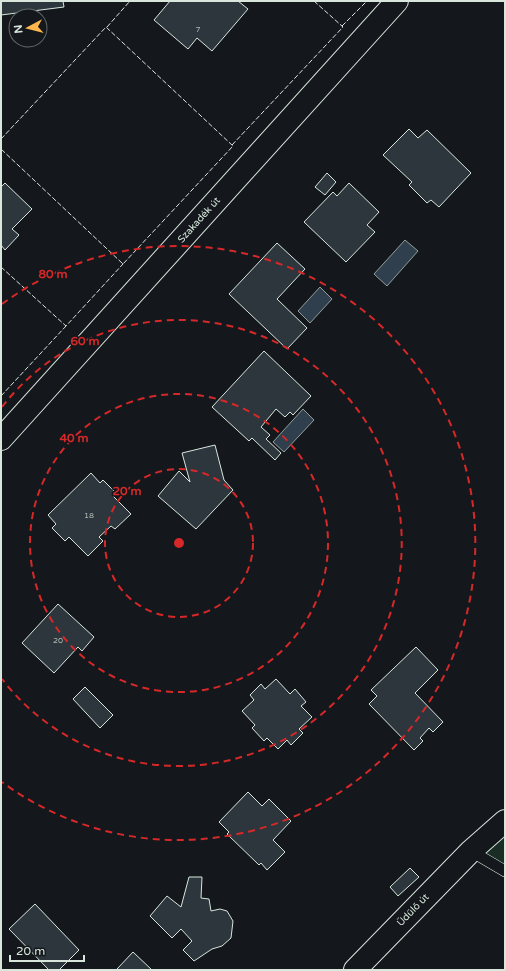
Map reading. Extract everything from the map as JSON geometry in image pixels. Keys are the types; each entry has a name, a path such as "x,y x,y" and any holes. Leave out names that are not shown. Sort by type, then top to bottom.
{"street":[{"name":"Szakadék út","path":"1,439 397,1"},
{"name":"Üdülő út","path":"356,970 471,851 505,821"}],"lane":[{"path":"471,851 505,871"}],"green space":[{"path":"505,821 505,876 471,851"}],"water":[{"path":"405,240 418,251 387,286 374,274"},
{"path":"320,287 332,299 310,323 298,311"},
{"path":"303,409 314,420 284,452 273,442"}],"building":[{"path":"1,1 63,1 64,7 48,9 8,8 8,14 1,15"},
{"path":"170,1 238,1 248,9 212,51 197,38 188,49 154,20"},
{"path":"409,129 418,138 427,130 471,173 439,207 431,200 427,203 409,185 412,182 383,155"},
{"path":"327,173 336,182 325,195 315,187"},
{"path":"5,183 32,209 12,229 19,235 5,250 1,245 1,187"},
{"path":"349,183 379,212 367,225 375,232 346,262 304,222 333,192 337,196"},
{"path":"277,243 305,269 277,299 307,328 287,349 229,294"},
{"path":"264,351 311,396 293,415 290,412 285,417 276,409 261,427 270,435 266,439 281,453 275,460 252,438 249,441 212,407"},
{"path":"215,445 224,480 233,490 196,529 158,496 179,471 190,482 182,453"},
{"path":"91,473 100,483 103,480 115,492 112,495 131,514 115,529 111,526 99,537 103,541 88,556 69,537 65,541 52,528 56,524 48,515"},
{"path":"58,604 94,637 82,651 78,647 54,673 22,643"},
{"path":"416,647 438,670 415,693 443,722 433,732 429,728 420,738 423,741 414,750 369,704 377,696 371,690"},
{"path":"276,679 290,694 295,689 306,702 301,706 312,717 299,729 303,733 291,745 287,740 278,749 267,738 264,741 252,728 255,725 242,711 254,700 250,695 261,684 265,689"},
{"path":"85,687 113,715 100,728 73,699"},
{"path":"248,792 262,806 269,799 291,821 273,840 285,852 267,870 261,863 259,865 227,834 229,832 219,822"},
{"path":"410,868 419,877 398,896 390,887"},
{"path":"189,877 202,877 201,898 209,899 211,911 220,909 227,911 233,921 231,938 222,946 212,949 194,961 183,950 192,941 181,929 172,938 150,916 167,896 181,907"},
{"path":"35,904 79,950 59,970 49,970 9,929"},
{"path":"133,952 152,970 118,970 117,969"}],"fence":[{"path":"107,27 130,1"},
{"path":"232,145 343,27 314,1"},
{"path":"342,26 367,1"},
{"path":"1,139 106,27 233,146 123,264 1,149"},
{"path":"1,267 66,326 123,264 122,262"},
{"path":"1,396 66,326"}]}
